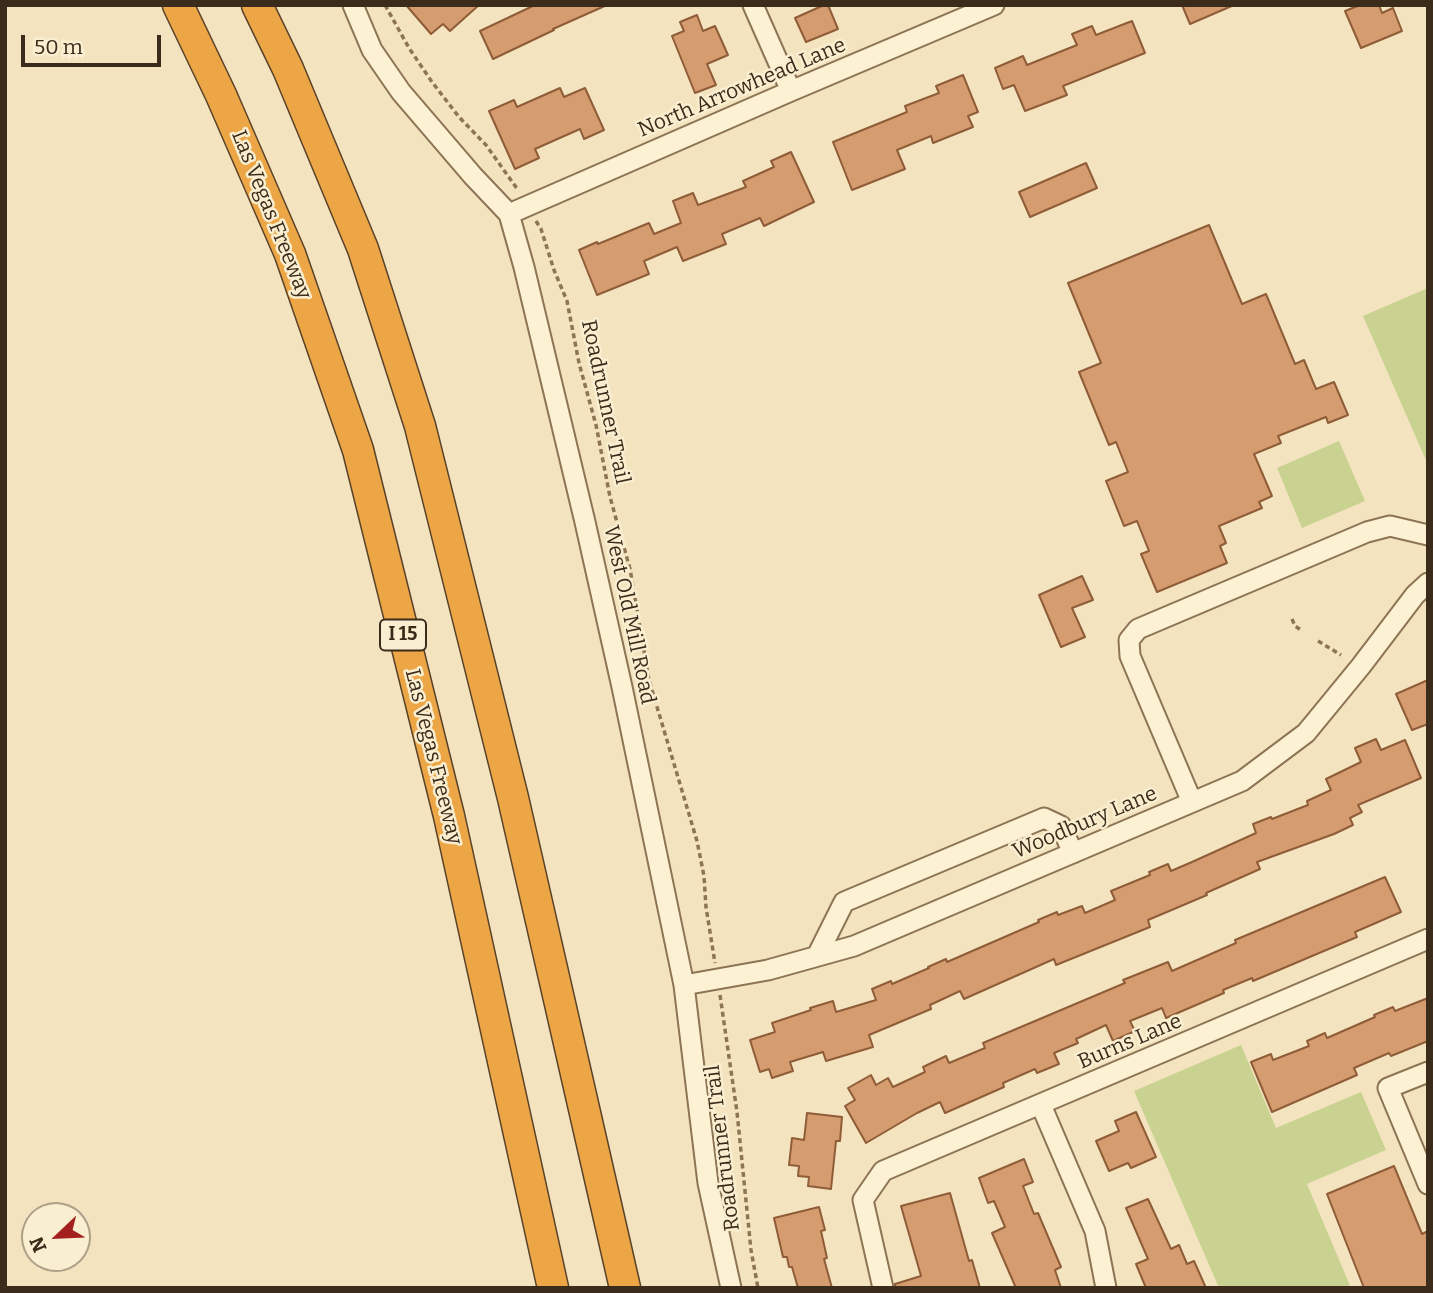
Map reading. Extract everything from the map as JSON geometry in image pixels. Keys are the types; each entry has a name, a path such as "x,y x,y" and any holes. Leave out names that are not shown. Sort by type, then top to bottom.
{"highway":[{"name":"Las Vegas Freeway","path":"178,5 221,95 290,254 358,450 449,816 553,1288"},
{"path":"257,5 288,69 363,249 420,426 513,798 625,1288"}],"street":[{"name":"West Old Mill Road","path":"353,5 372,50 401,92 509,214 585,522 684,985 708,1183 732,1288"},
{"path":"753,5 791,91"},
{"name":"North Arrowhead Lane","path":"509,214 994,5"},
{"path":"1192,803 1130,656 1129,640 1138,629 1367,532 1390,526 1428,535"},
{"name":"Woodbury Lane","path":"684,985 768,970 854,946 1242,781 1306,733 1415,595 1428,583"},
{"path":"817,956 844,902 1044,818 1061,826 1073,853"},
{"name":"Burns Lane","path":"883,1288 863,1200 883,1171 1428,939"},
{"path":"1428,1072 1388,1088 1428,1184"},
{"path":"1041,1105 1095,1231 1105,1288"}],"path":[{"path":"385,5 432,82 459,117 486,145 513,183"},
{"name":"Roadrunner Trail","path":"541,229 567,301 610,497 630,569 649,680 697,841 713,952"},
{"path":"1292,619 1295,626 1301,630"},
{"path":"1318,641 1341,655"},
{"name":"Roadrunner Trail","path":"721,1004 758,1288"}],"green space":[{"path":"1428,288 1428,465 1363,316"},
{"path":"1339,441 1365,501 1302,528 1277,468"},
{"path":"1241,1045 1276,1128 1361,1092 1386,1150 1307,1184 1351,1288 1219,1288 1134,1091"}],"building":[{"path":"406,5 479,5 450,31 443,24 431,34"},
{"path":"535,5 607,5 493,59 480,31"},
{"path":"828,5 838,29 806,42 795,18"},
{"path":"1182,5 1234,5 1190,24"},
{"path":"1360,5 1379,5 1382,13 1393,8 1402,31 1361,48 1345,11"},
{"path":"697,15 703,31 715,26 728,55 707,64 716,85 695,93 672,36 684,31 680,22"},
{"path":"1132,21 1145,53 1063,86 1067,95 1025,111 1014,85 1003,89 995,68 1023,56 1027,65 1077,45 1072,34 1092,26 1096,35"},
{"path":"963,75 978,112 968,116 973,127 933,143 931,136 897,150 905,169 852,190 833,142 907,112 905,106 939,93 936,86"},
{"path":"560,88 564,97 585,88 604,130 584,139 580,129 535,149 539,158 515,169 489,111 514,100 517,107"},
{"path":"791,152 814,202 764,226 760,218 722,234 726,244 683,261 677,247 644,261 649,274 597,295 579,250 649,223 654,234 681,223 673,201 693,193 698,205 746,187 743,181 774,167 771,161"},
{"path":"1086,163 1097,188 1030,217 1019,192"},
{"path":"1209,225 1242,304 1266,294 1295,364 1304,360 1316,389 1334,382 1348,415 1328,423 1326,417 1278,436 1281,443 1254,454 1272,496 1259,502 1262,508 1219,526 1226,543 1220,546 1227,563 1157,592 1141,554 1149,551 1137,521 1124,526 1106,481 1128,472 1116,442 1109,445 1079,372 1101,363 1068,283"},
{"path":"1082,576 1093,600 1072,608 1085,637 1061,647 1039,595"},
{"path":"1428,680 1428,724 1412,730 1396,694"},
{"path":"1376,739 1381,750 1405,740 1421,778 1358,805 1362,812 1350,818 1353,825 1257,862 1260,869 1148,920 1150,927 1056,965 1054,959 964,999 960,991 930,1005 931,1009 869,1035 873,1047 826,1061 823,1052 790,1062 793,1071 772,1078 769,1069 760,1072 750,1040 775,1032 772,1023 833,1001 836,1012 876,1000 872,989 891,981 892,984 946,959 947,962 1057,912 1058,915 1082,906 1085,913 1115,900 1111,891 1150,875 1149,872 1168,864 1171,871 1256,833 1253,824 1308,805 1307,801 1331,790 1326,779 1361,762 1355,748"},
{"path":"1385,877 1401,912 1355,932 1357,937 1253,981 1252,978 1223,990 1224,993 1166,1018 1162,1008 1130,1021 1135,1031 1113,1041 1106,1025 1076,1039 1078,1043 1054,1053 1059,1064 1037,1073 1035,1069 1003,1083 1004,1087 945,1113 940,1102 866,1143 845,1106 855,1100 848,1088 871,1075 876,1085 888,1078 893,1087 925,1072 923,1067 946,1056 949,1063 985,1048 983,1043 1125,983 1123,980 1168,962 1172,971 1236,943 1235,940"},
{"path":"1428,998 1428,1041 1354,1068 1357,1075 1272,1112 1251,1062 1271,1054 1273,1060 1309,1046 1307,1041 1325,1033 1327,1038 1393,1007 1395,1011"},
{"path":"1136,1112 1156,1157 1131,1168 1128,1163 1109,1171 1096,1141 1119,1131 1115,1121"},
{"path":"807,1113 842,1117 840,1141 836,1141 831,1189 808,1186 809,1177 798,1176 799,1166 789,1165 792,1138 804,1140"},
{"path":"1024,1159 1033,1182 1023,1186 1034,1214 1038,1213 1061,1267 1055,1270 1061,1288 1016,1288 992,1233 1005,1227 994,1201 988,1203 979,1178"},
{"path":"1394,1166 1422,1234 1428,1231 1428,1288 1364,1288 1327,1194"},
{"path":"950,1193 969,1261 972,1260 980,1288 895,1288 895,1284 921,1276 901,1206"},
{"path":"1148,1199 1171,1249 1179,1245 1187,1264 1194,1261 1206,1288 1146,1288 1136,1264 1148,1259 1126,1208"},
{"path":"819,1207 825,1230 821,1231 827,1258 824,1259 832,1288 798,1288 792,1267 789,1267 787,1257 783,1257 774,1218"}]}
